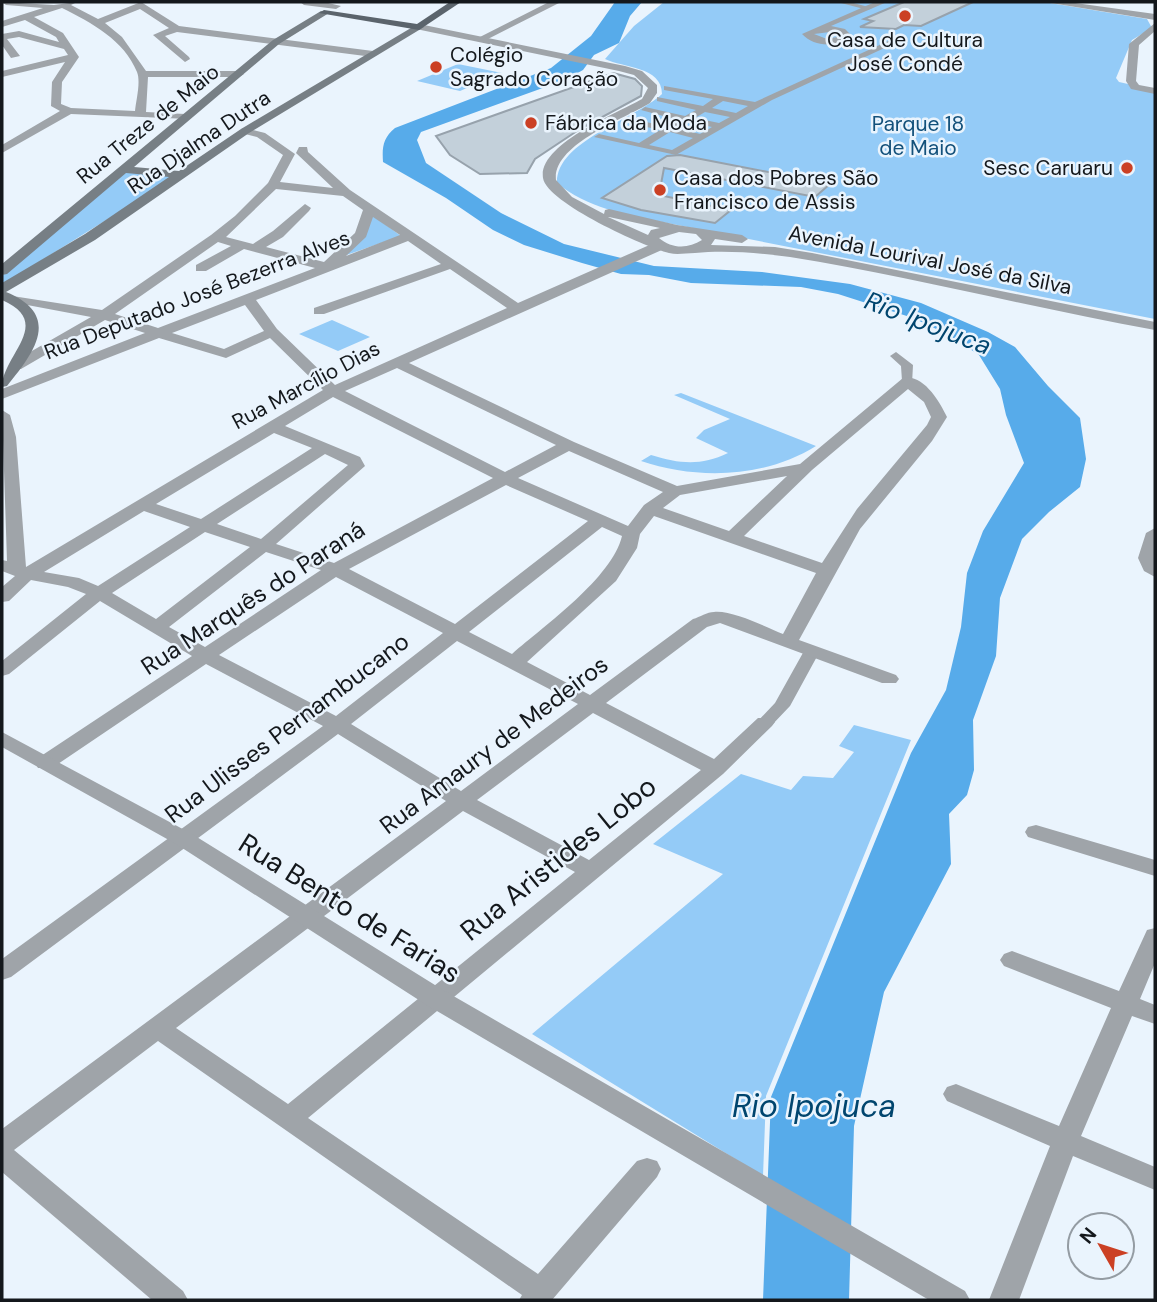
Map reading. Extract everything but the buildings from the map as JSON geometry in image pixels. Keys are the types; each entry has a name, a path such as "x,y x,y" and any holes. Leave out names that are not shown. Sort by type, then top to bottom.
{"main road":[{"path":"324,13 419,27 456,2"},
{"path":"324,13 340,4"},
{"name":"Rua Treze de Maio","path":"2,271 276,42 324,13"},
{"name":"Rua Djalma Dutra","path":"5,294 245,131 419,27"},
{"path":"122,169 181,175"},
{"path":"18,258 33,263 50,261"},
{"path":"2,383 16,366 32,337 33,319 28,309 5,294"}],"street":[{"path":"6,2 65,4 97,22 119,39 143,74 140,114"},
{"path":"304,2 340,4"},
{"path":"478,40 556,2"},
{"path":"841,2 868,8"},
{"path":"813,31 883,2"},
{"path":"1050,2 1155,17"},
{"path":"97,22 142,3 196,47"},
{"path":"2,23 65,4"},
{"path":"27,17 60,35 74,57"},
{"path":"1155,26 1150,34 1134,44 1131,82 1135,87 1155,92"},
{"path":"419,27 600,64 638,74 653,87 652,93 633,110 572,144 550,165 550,183 575,202 657,245"},
{"path":"176,29 158,35 196,47 276,42 373,54"},
{"path":"15,56 2,38 19,34 68,47"},
{"path":"598,137 683,148 756,105 900,39"},
{"path":"176,74 196,47"},
{"path":"2,74 74,57"},
{"path":"74,57 57,82 55,106 69,111 185,117"},
{"path":"143,74 239,74"},
{"path":"1131,82 1155,86"},
{"path":"608,131 644,143 691,116 756,105"},
{"path":"647,107 691,116"},
{"path":"647,107 691,116"},
{"path":"647,107 691,116 734,118"},
{"path":"647,107 691,116 734,118"},
{"path":"2,150 69,111"},
{"path":"691,116 702,137"},
{"path":"691,116 702,137"},
{"path":"16,366 104,315 216,238 273,185 289,154 272,141 245,131"},
{"path":"303,149 302,153 312,164 346,192 516,309"},
{"path":"273,185 346,192"},
{"name":"Avenida Lourival José da Silva","path":"575,202 618,215 705,234 787,247 1155,320"},
{"path":"201,268 278,234 305,208"},
{"path":"216,238 327,267 361,234 370,209"},
{"path":"657,245 652,239 656,233 679,228"},
{"path":"696,249 709,240 705,234"},
{"name":"Rua Deputado José Bezerra Alves","path":"2,394 408,236"},
{"name":"Avenida Lourival José da Silva","path":"657,245 677,250 775,251 812,257 1155,326"},
{"name":"Rua Marcílio Dias","path":"15,570 141,505 333,391 635,258 657,245"},
{"path":"319,311 450,265"},
{"path":"5,294 104,315 226,354 272,332"},
{"path":"247,298 272,332 333,391 507,479 631,534"},
{"path":"889,679 788,643 825,570 862,515 935,426 939,417 931,400 908,381 907,365 896,356"},
{"path":"396,362 568,445 675,491"},
{"path":"731,539 806,467 908,381"},
{"path":"2,415 8,437 15,570 2,597"},
{"path":"156,628 265,544 357,463 274,427"},
{"name":"Rua Marquês do Paraná","path":"45,763 335,569 568,445"},
{"path":"2,670 99,593 323,448"},
{"path":"515,663 610,577 628,548 631,534 650,509 675,491 806,467"},
{"path":"141,505 335,569 716,769"},
{"path":"650,509 825,570"},
{"name":"Rua Ulisses Pernambucano","path":"2,971 337,725 599,521"},
{"path":"1155,533 1146,556 1147,563 1155,572"},
{"path":"15,570 73,582 99,593 207,657 337,725 462,800 589,870"},
{"name":"Rua Amaury de Medeiros","path":"2,1144 307,919 700,623 716,617 788,643"},
{"path":"765,722 782,706 812,652"},
{"name":"Rua Aristides Lobo","path":"288,1119 589,870 716,769 765,722"},
{"name":"Rua Bento de Farias","path":"2,738 184,839 434,997 955,1300"},
{"path":"1035,832 1155,868"},
{"path":"1004,1300 1066,1140 1155,936"},
{"path":"1012,960 1155,1015"},
{"path":"157,1028 538,1296 648,1169"},
{"path":"956,1094 1155,1179"},
{"path":"2,1156 173,1300"}],"green space":[{"name":"Parque 18 de Maio","path":"664,2 1044,2 1147,19 1152,28 1132,40 1116,78 1119,82 1155,90 1155,319 634,216 607,209 569,192 557,183 560,168 569,155 582,143 662,94 656,78 649,73 605,59 634,26"},
{"path":"458,64 502,73 460,91 417,81"},
{"path":"127,169 180,174 2,285 2,276"},
{"path":"371,214 401,236 338,258"},
{"path":"332,320 370,337 338,351 299,334"},
{"path":"681,393 816,446 775,465 730,473 685,471 641,461 651,455 681,462 699,462 728,453 696,438 704,430 730,419 674,395"},
{"path":"854,725 911,740 766,1096 763,1176 532,1034 723,874 653,844 741,774 791,790 803,776 833,778 854,752 839,746"}],"water":[{"name":"Rio Ipojuca","path":"615,2 642,2 630,16 619,43 594,55 583,70 565,80 421,132 417,140 426,163 501,213 564,244 654,266 762,272 850,284 921,303 988,332 1015,347 1080,418 1086,459 1080,487 1022,539 1000,598 996,656 973,720 974,770 967,795 949,814 951,864 884,992 854,1126 849,1300 763,1300 771,1097 911,753 946,690 961,627 967,573 983,531 1024,463 1006,415 1000,389 979,355 949,335 913,318 838,294 801,287 691,283 649,275 621,274 582,263 524,245 493,230 446,198 383,162 384,143 395,128 551,68 591,36"}],"place":[{"name":"Casa de Cultura José Condé","path":"905,16"},
{"name":"Colégio Sagrado Coração","path":"436,67"},
{"name":"Fábrica da Moda","path":"531,123"},
{"name":"Sesc Caruaru","path":"1127,168"},
{"name":"Casa dos Pobres São Francisco de Assis","path":"660,190"}]}
